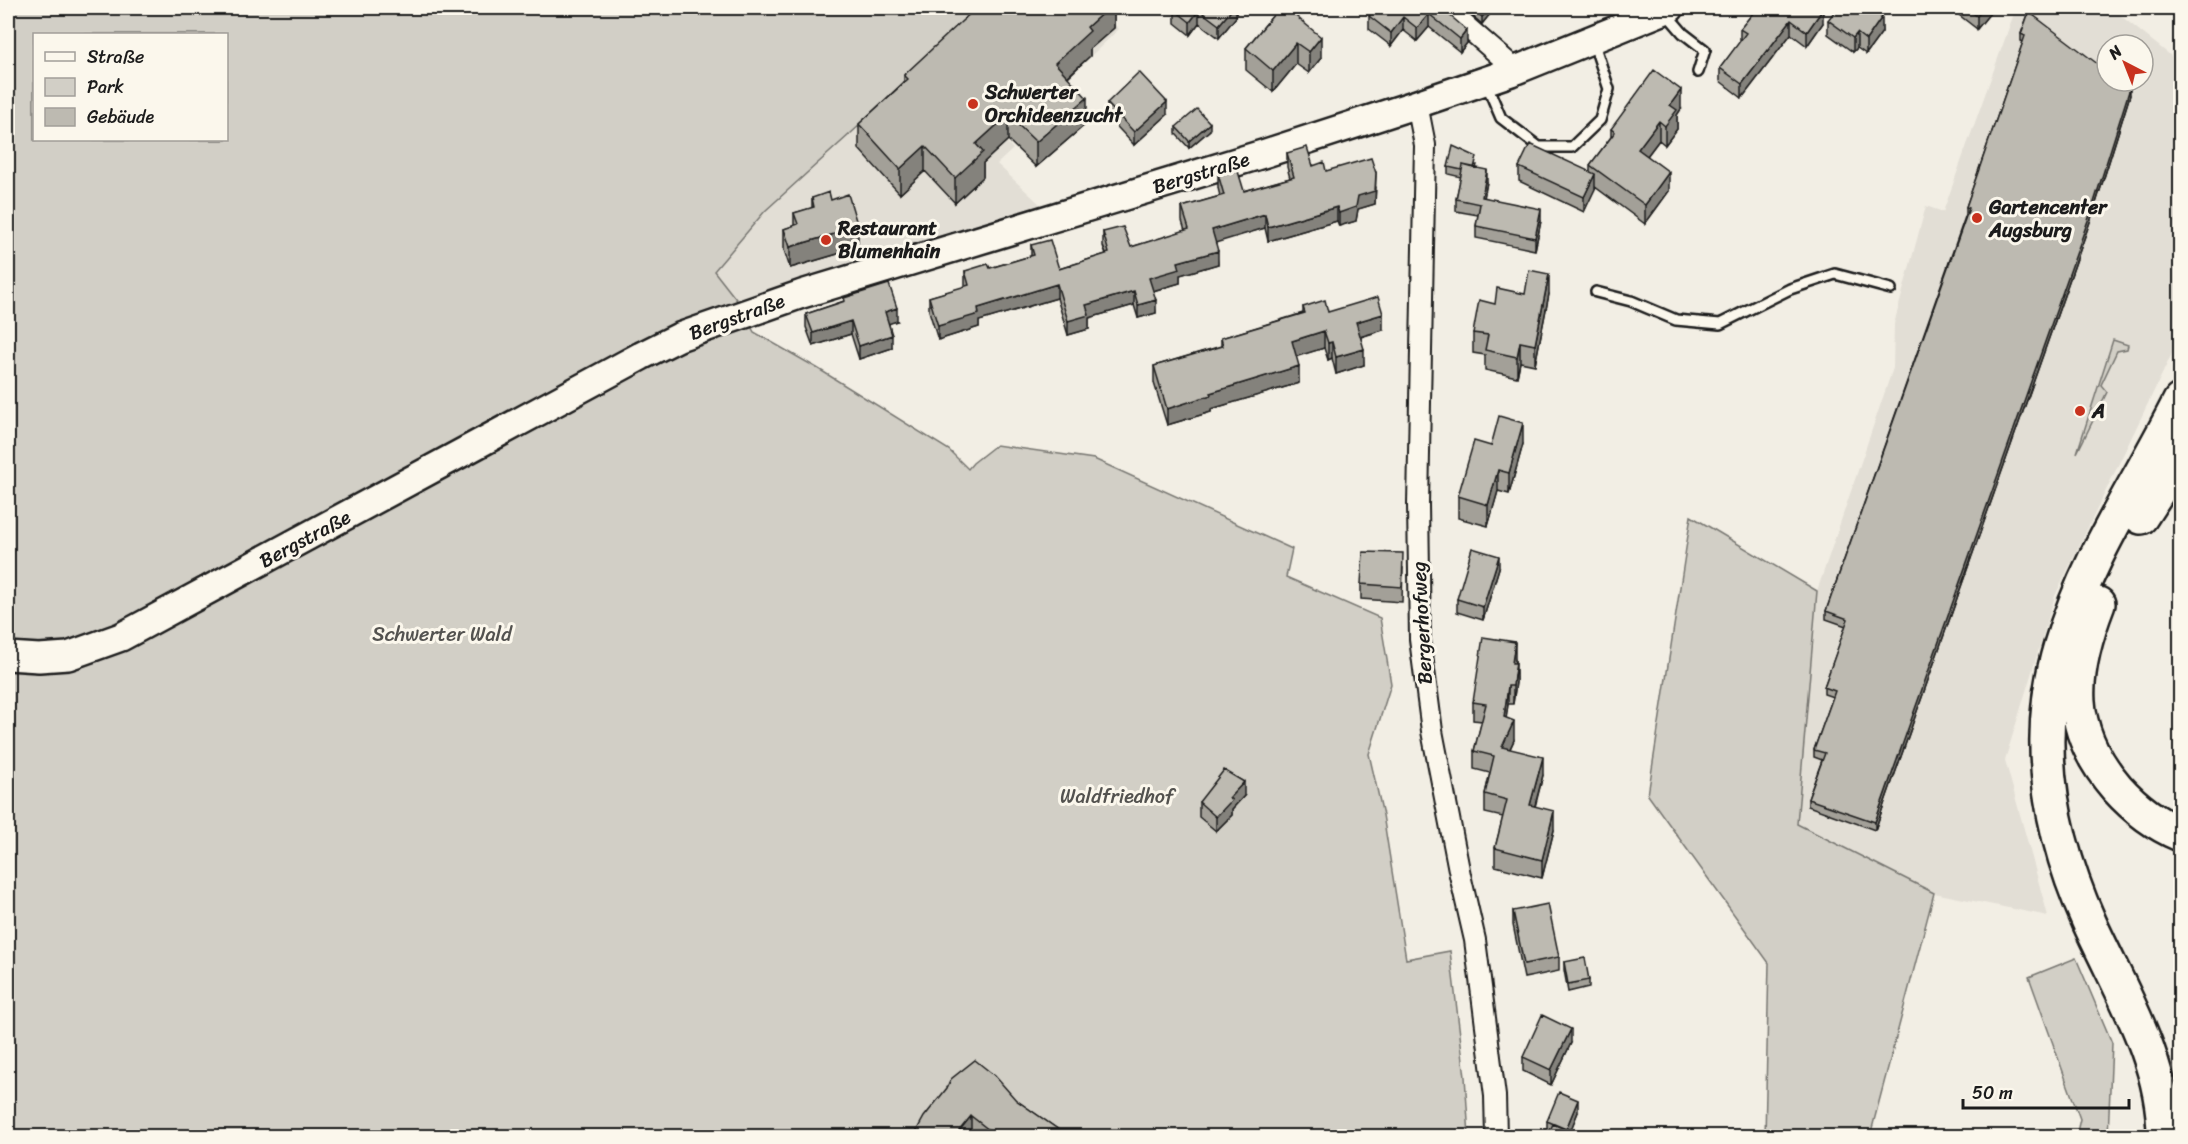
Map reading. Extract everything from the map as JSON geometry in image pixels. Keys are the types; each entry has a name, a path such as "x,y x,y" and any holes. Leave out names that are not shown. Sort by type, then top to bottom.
{"highway":[{"path":"2164,1137 2157,1083 2147,1049 2062,855 2051,805 2048,734 2053,678 2069,620 2111,530 2181,401"},
{"path":"2181,457 2145,510 2098,605 2087,635 2079,671 2077,702 2083,736 2110,780 2149,817 2181,834"}],"main road":[{"name":"Bergstraße","path":"8,656 39,658 68,656 122,638 679,337 802,294 1266,153 1417,104 1511,72 1666,9"}],"street":[{"path":"1445,8 1506,61 1511,72"},
{"name":"Bergerhofweg","path":"1417,104 1425,145 1418,505 1420,639 1432,731 1475,940 1495,1096 1496,1137"}],"lane":[{"path":"1666,9 1683,33 1705,50 1698,72"},
{"path":"1485,81 1501,118 1539,147 1572,147 1600,120 1609,89 1592,39"},
{"path":"1596,292 1631,301 1676,320 1720,324 1790,289 1835,274 1891,289"}],"shaded area":[{"path":"989,8 1098,8 1119,29 1004,139 1013,149 997,164 1042,206 739,303 714,271 765,211"},
{"path":"2016,8 2111,8 2142,33 2095,33 2095,93 2155,93 2155,43 2180,63 2180,337 2055,596 2005,760 2048,916 1934,893 1797,824 1817,591 1893,368 1894,324 1926,206 1943,212"}],"green space":[{"name":"Schwerter Wald","path":"8,8 989,8 765,211 714,271 739,303 754,332 817,368 949,450 968,469 996,445 1094,459 1292,549 1286,577 1380,618 1391,684 1369,754 1383,815 1406,959 1450,951 1465,1077 1469,1136 8,1136"},
{"path":"2113,340 2128,345 2127,349 2117,351 2101,385 2107,392 2077,453"},
{"path":"1691,516 1817,591 1797,824 1934,893 1870,1136 1765,1136 1769,963 1648,795"},
{"path":"2076,958 2112,1043 2108,1136 2076,1136 2080,1119 2029,977"}],"building":[{"name":"Schwerter Orchideenzucht","path":"976,8 1108,8 1087,27 1090,31 1055,63 1087,98 1036,142 1008,115 976,144 983,152 955,178 925,146 900,169 859,124 908,79 904,75"},
{"path":"1176,8 1233,8 1219,25 1199,10 1190,22 1175,10"},
{"path":"1279,8 1286,8 1321,37 1309,52 1296,43 1273,71 1246,48"},
{"path":"1376,8 1441,8 1467,30 1460,39 1429,14 1417,28 1403,17 1391,33 1369,16"},
{"path":"1471,8 1490,8 1482,17"},
{"path":"1757,8 1823,9 1807,32 1791,20 1742,84 1720,68 1746,33 1740,29"},
{"path":"1837,8 1878,8 1875,12 1882,17 1866,40 1857,33 1853,38 1828,20"},
{"path":"1966,8 1984,8 1977,16"},
{"name":"Gartencenter Augsburg","path":"2029,12 2095,62 2095,93 2128,93 2091,212 1875,822 1808,799 1825,753 1814,750 1835,691 1824,687 1848,619 1826,611 1969,208 1966,207 2025,36 2021,34"},
{"path":"1654,70 1681,90 1670,105 1677,110 1665,126 1659,121 1638,149 1669,172 1645,205 1590,165 1615,132 1611,129"},
{"path":"1139,72 1167,102 1134,132 1107,103"},
{"path":"1197,109 1210,123 1189,141 1176,127"},
{"path":"1530,144 1595,174 1584,197 1519,167"},
{"path":"1453,146 1477,157 1474,168 1463,165 1462,170 1448,167"},
{"path":"1307,147 1313,166 1324,162 1326,171 1371,158 1376,173 1375,191 1358,196 1356,207 1339,213 1337,207 1268,227 1265,214 1212,230 1218,251 1178,262 1180,269 1149,278 1156,300 1138,305 1134,291 1086,305 1089,315 1068,321 1057,284 978,308 979,314 938,326 929,297 969,285 965,271 988,264 990,268 1034,255 1031,245 1050,240 1059,269 1109,253 1103,232 1123,227 1131,247 1189,229 1182,207 1224,195 1218,174 1237,168 1244,191 1294,177 1287,153"},
{"path":"1463,165 1487,170 1482,197 1541,209 1535,238 1476,226 1480,204 1456,199"},
{"path":"829,192 831,200 848,194 858,227 790,247 784,229 798,224 794,213 814,207 812,198"},
{"path":"1529,270 1549,274 1535,345 1520,342 1517,357 1485,350 1488,335 1473,333 1479,300 1495,304 1497,288 1525,294"},
{"path":"889,284 897,308 885,312 892,335 859,346 851,321 813,333 806,314 845,301 844,298"},
{"path":"1378,297 1383,314 1356,322 1364,349 1336,357 1332,342 1328,343 1324,331 1292,341 1299,366 1210,393 1211,395 1167,409 1154,366 1223,346 1221,338 1305,313 1303,307 1325,300 1328,312"},
{"path":"1499,416 1523,423 1509,473 1498,470 1488,505 1458,496 1474,441 1491,446"},
{"path":"1472,548 1499,556 1483,607 1457,599"},
{"path":"1363,552 1403,553 1402,587 1361,584"},
{"path":"1483,637 1515,642 1512,663 1516,663 1513,686 1508,686 1504,717 1514,721 1502,747 1543,757 1530,805 1554,811 1542,860 1495,848 1507,800 1485,794 1494,756 1474,751 1486,704 1473,702"},
{"path":"1224,770 1244,782 1229,798 1232,800 1216,817 1199,802"},
{"path":"1548,904 1559,957 1524,964 1513,911"},
{"path":"1585,958 1589,980 1568,984 1564,962"},
{"path":"1542,1015 1571,1029 1551,1070 1523,1057"},
{"path":"975,1060 995,1076 1016,1100 1069,1137 998,1137 971,1116 954,1137 913,1137 951,1079"},
{"path":"1559,1092 1578,1100 1566,1129 1547,1121"},
{"path":"1553,1124 1582,1137 1547,1137"}],"place":[{"name":"Schwerter Orchideenzucht","path":"973,104"},
{"name":"Gartencenter Augsburg","path":"1977,218"},
{"name":"Restaurant Blumenhain","path":"826,240"},
{"name":"A","path":"2080,411"}],"park label":[{"name":"Waldfriedhof","path":"1117,796"}]}
